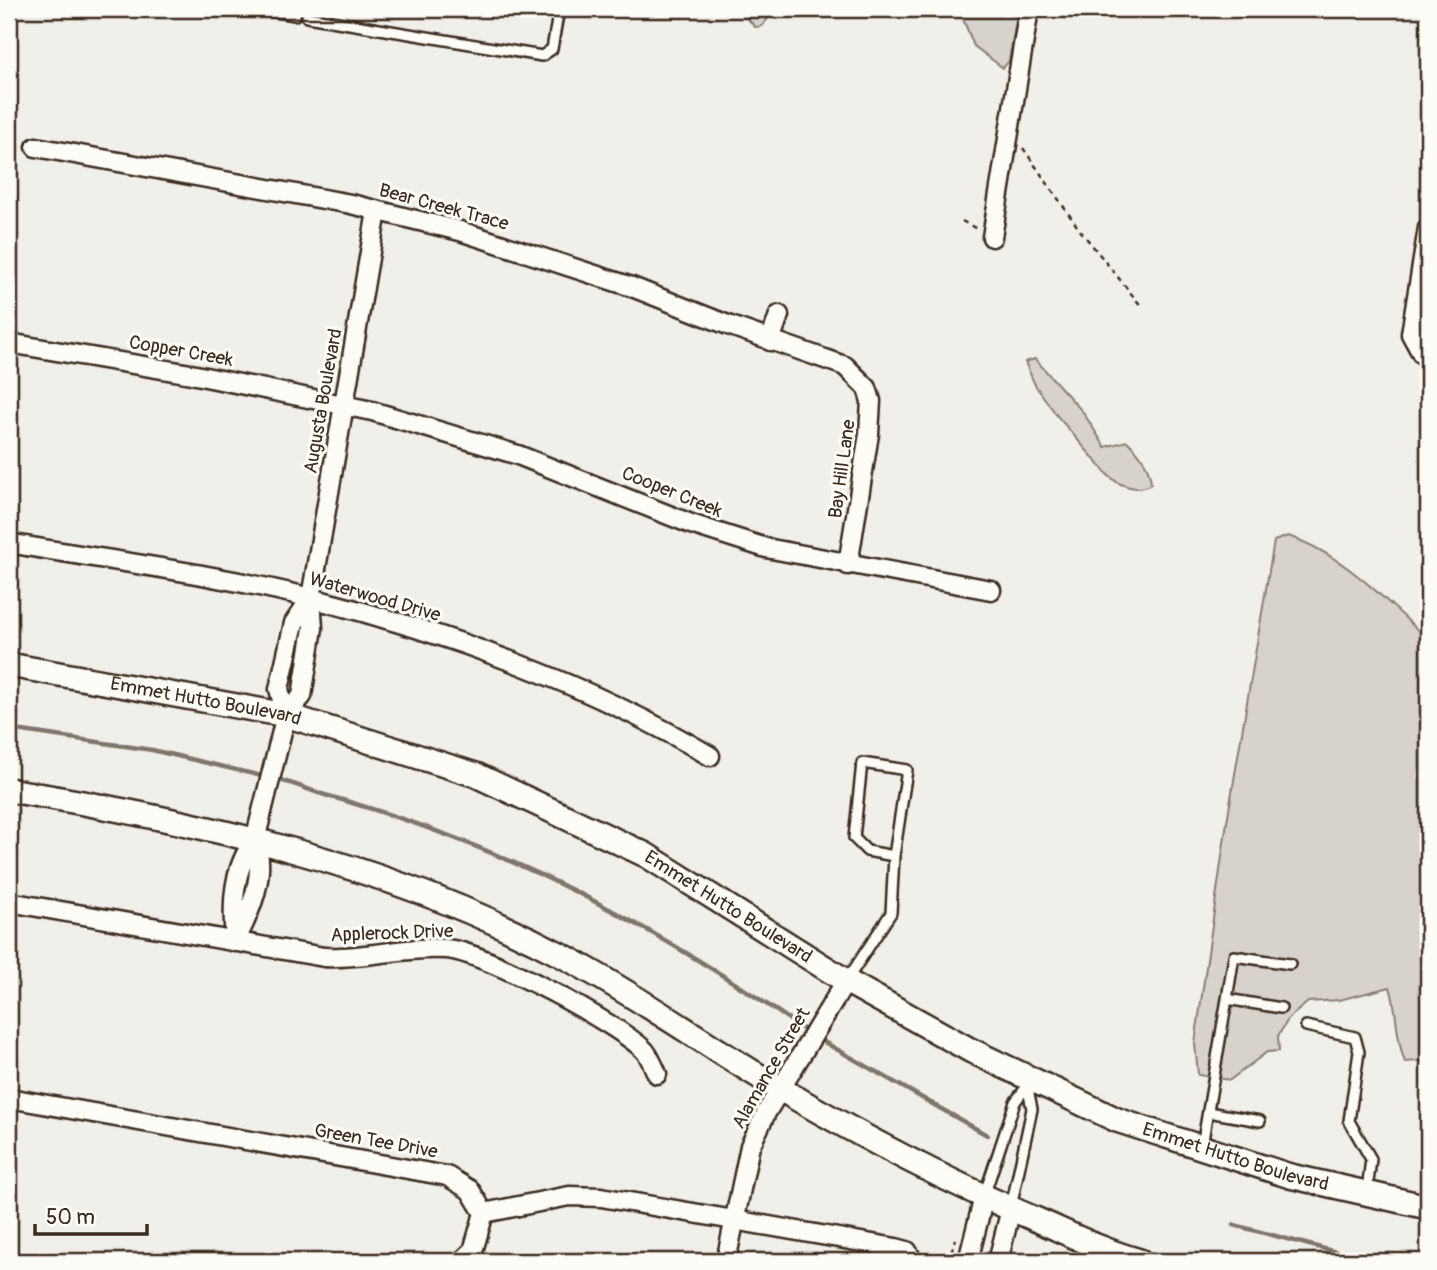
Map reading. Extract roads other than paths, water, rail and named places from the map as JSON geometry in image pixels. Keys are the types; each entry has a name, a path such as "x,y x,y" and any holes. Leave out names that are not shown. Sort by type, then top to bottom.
{"street":[{"path":"992,237 1012,128 1029,9"},
{"name":"Bear Creek Trace","path":"36,147 377,211 530,251 632,286 827,361"},
{"name":"Augusta Boulevard","path":"235,942 232,905 243,855 255,840 285,715 302,696 313,628 311,598 377,211"},
{"path":"1428,228 1411,334 1422,354 1428,355"},
{"path":"771,341 779,314"},
{"name":"Copper Creek","path":"9,343 344,405"},
{"name":"Bay Hill Lane","path":"827,361 856,374 867,388 871,401 869,434 848,565"},
{"name":"Cooper Creek","path":"344,405 467,438 567,473 715,533 766,548 991,590"},
{"name":"Waterwood Drive","path":"9,542 311,598 434,635 534,673 631,715 710,756"},
{"name":"Emmet Hutto Boulevard","path":"9,665 285,715 475,775 646,855 846,981 1030,1084 1117,1120 1290,1176 1428,1207"},
{"path":"9,790 153,814 255,840 334,862 459,907 562,956 781,1089 954,1185 1140,1261"},
{"name":"Applerock Drive","path":"9,902 337,958 428,949 461,951 523,977 624,1034 646,1052 657,1074"},
{"name":"Alamance Street","path":"726,1261 750,1146 846,981"},
{"name":"Green Tee Drive","path":"9,1098 447,1176 470,1189 484,1213"},
{"path":"462,1261 473,1251 484,1213 569,1196 628,1201 907,1251 913,1261"},
{"path":"968,1261 984,1197"},
{"path":"998,1261 1010,1209"}],"lane":[{"path":"258,9 295,15"},
{"path":"312,15 542,56 552,49 559,9"},
{"path":"846,981 888,922 891,913 894,856 907,770 862,763 854,838 867,851 894,856"},
{"path":"1202,1147 1234,956 1290,964"},
{"path":"1227,999 1281,1009"},
{"path":"1306,1026 1355,1037 1359,1052 1349,1122 1371,1159 1367,1193"},
{"path":"984,1197 1015,1102 1030,1084"},
{"path":"1010,1209 1032,1110 1030,1084"},
{"path":"1208,1112 1260,1121"}],"waterway":[{"path":"9,729 152,750 266,777"},
{"path":"274,779 392,815 518,864 578,893 694,957 809,1033"},
{"path":"817,1038 987,1135"},
{"path":"1234,1225 1370,1261"}]}
